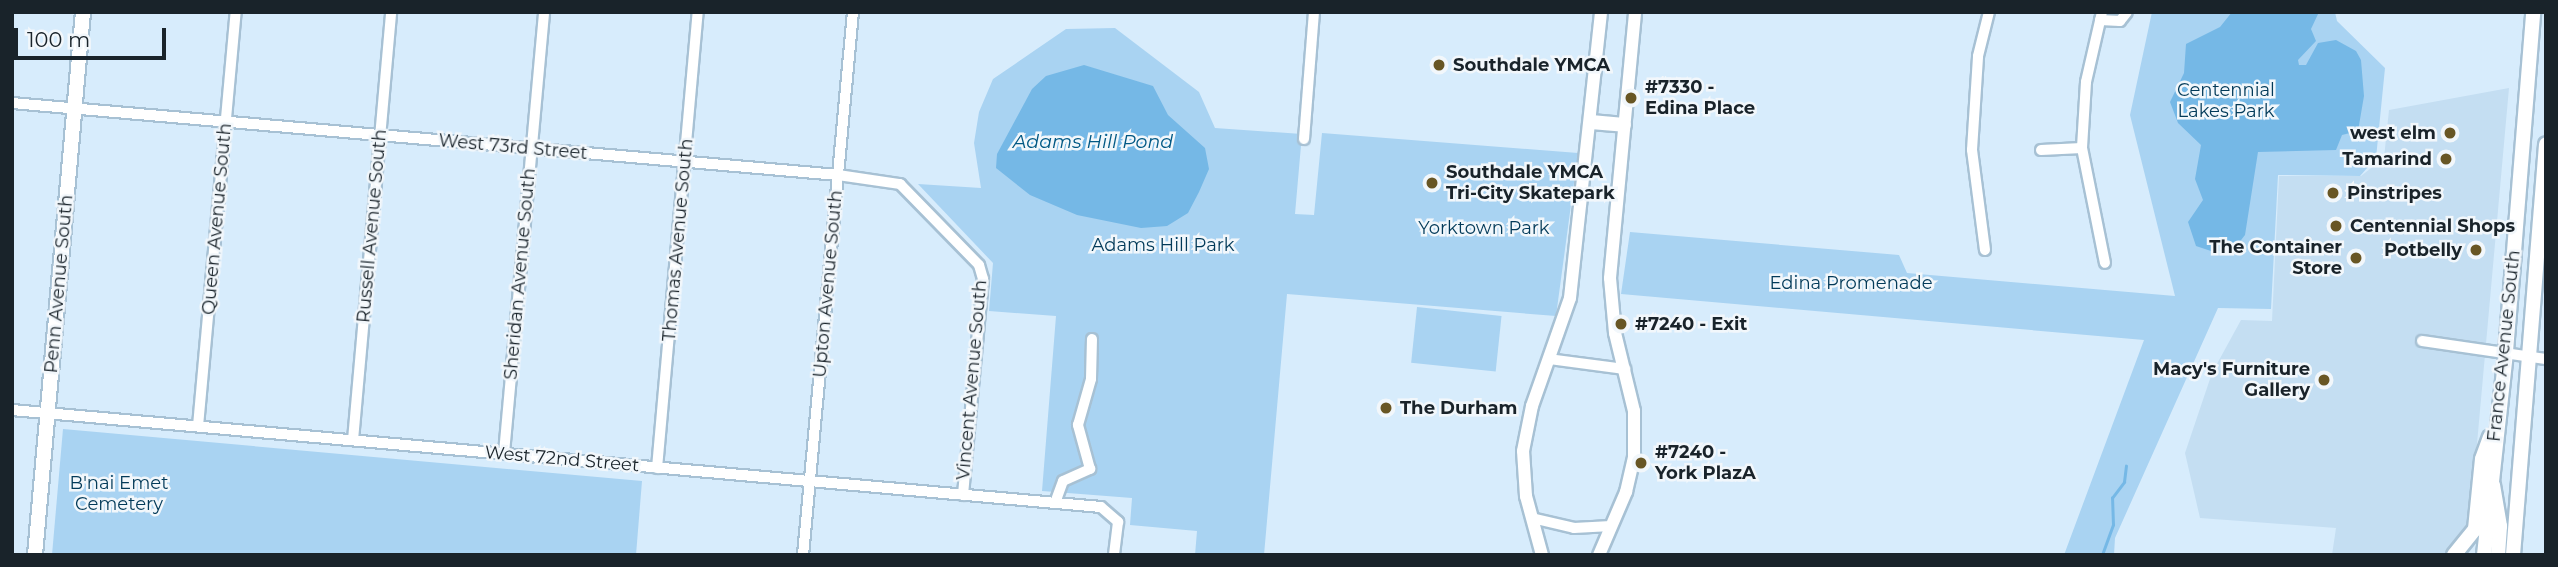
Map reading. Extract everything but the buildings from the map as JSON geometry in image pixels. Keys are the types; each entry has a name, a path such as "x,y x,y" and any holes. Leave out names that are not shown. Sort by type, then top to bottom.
{"main road":[{"name":"Penn Avenue South","path":"35,555 83,12"},
{"name":"France Avenue South","path":"2484,555 2506,351 2533,12"},
{"path":"1591,122 1624,125"},
{"name":"France Avenue South","path":"2513,555 2546,144"},
{"path":"2454,555 2475,529 2482,459 2498,413"},
{"path":"2491,480 2498,497 2498,555"}],"street":[{"name":"Queen Avenue South","path":"198,426 236,12"},
{"name":"Russell Avenue South","path":"353,440 391,12"},
{"name":"Sheridan Avenue South","path":"504,453 544,12"},
{"name":"Thomas Avenue South","path":"657,468 698,12"},
{"name":"Upton Avenue South","path":"803,555 853,12"},
{"path":"1304,139 1314,12"},
{"path":"1542,555 1536,519 1526,496 1523,451 1549,359 1567,309 1578,240 1601,12"},
{"path":"1599,555 1634,456 1634,411 1615,333 1610,278 1635,12"},
{"path":"1984,250 1972,150 1978,56 1989,12"},
{"path":"2105,263 2081,148 2086,82 2101,16 2120,21 2127,12"},
{"name":"West 73rd Street","path":"12,103 838,175 900,184 979,265"},
{"path":"2041,150 2081,148"},
{"name":"Vincent Avenue South","path":"963,495 984,279 979,265"},
{"path":"1055,503 1063,481 1090,470 1078,425 1091,379 1092,339"},
{"path":"2422,341 2506,351 2546,359"},
{"path":"1549,359 1625,369"},
{"name":"West 72nd Street","path":"12,410 1055,503 1111,512 1118,522 1114,555"},
{"path":"1536,519 1574,528 1611,526"}],"shaded area":[{"path":"2509,88 2467,555 2332,555 2336,528 2200,518 2185,453 2212,373 2241,320 2272,321 2279,176 2361,176 2384,158 2389,110"}],"green space":[{"path":"2152,12 2335,12 2337,21 2385,68 2376,158 2360,176 2278,175 2271,309 2218,308 2115,538 2114,555 2064,555 2144,340 1621,294 1630,232 1899,255 1907,273 2175,296 2130,115"},
{"name":"Adams Hill Park","path":"1115,28 1199,92 1215,128 1302,134 1295,214 1314,215 1322,133 1578,153 1556,316 1287,294 1264,555 1195,555 1197,531 1130,525 1132,498 1042,491 1056,316 989,311 993,263 918,184 981,188 974,143 979,112 993,79 1066,29"},
{"path":"1417,307 1502,316 1496,372 1411,363"},
{"name":"B'nai Emet Cemetery","path":"63,429 642,481 636,555 52,555"}],"water":[{"path":"2232,12 2319,12 2311,29 2316,41 2298,60 2299,65 2306,65 2318,43 2336,40 2356,51 2361,60 2364,96 2358,131 2342,135 2336,150 2258,152 2245,235 2234,249 2214,252 2196,246 2188,222 2203,200 2195,179 2201,145 2178,123 2170,102 2184,73 2186,44 2220,27"},
{"name":"Adams Hill Pond","path":"1084,65 1153,86 1168,115 1205,148 1209,169 1199,192 1188,213 1167,226 1141,228 1077,215 1030,195 996,168 997,154 1032,89 1046,76"}],"waterway":[{"path":"2102,555 2113,525 2112,498 2124,482 2126,466"}],"place":[{"name":"Southdale YMCA","path":"1439,65"},
{"name":"#7330 - Edina Place","path":"1631,98"},
{"name":"west elm","path":"2450,133"},
{"name":"Tamarind","path":"2446,159"},
{"name":"Southdale YMCA Tri-City Skatepark","path":"1432,183"},
{"name":"Pinstripes","path":"2333,193"},
{"name":"Centennial Shops","path":"2336,226"},
{"name":"Potbelly","path":"2476,250"},
{"name":"The Container Store","path":"2356,258"},
{"name":"#7240 - Exit","path":"1621,324"},
{"name":"Macy's Furniture Gallery","path":"2324,380"},
{"name":"The Durham","path":"1386,408"},
{"name":"#7240 - York PlazA","path":"1641,463"}],"park label":[{"name":"Centennial Lakes Park","path":"2226,101"},
{"name":"Yorktown Park","path":"1484,228"},
{"name":"Edina Promenade","path":"1851,283"}]}
